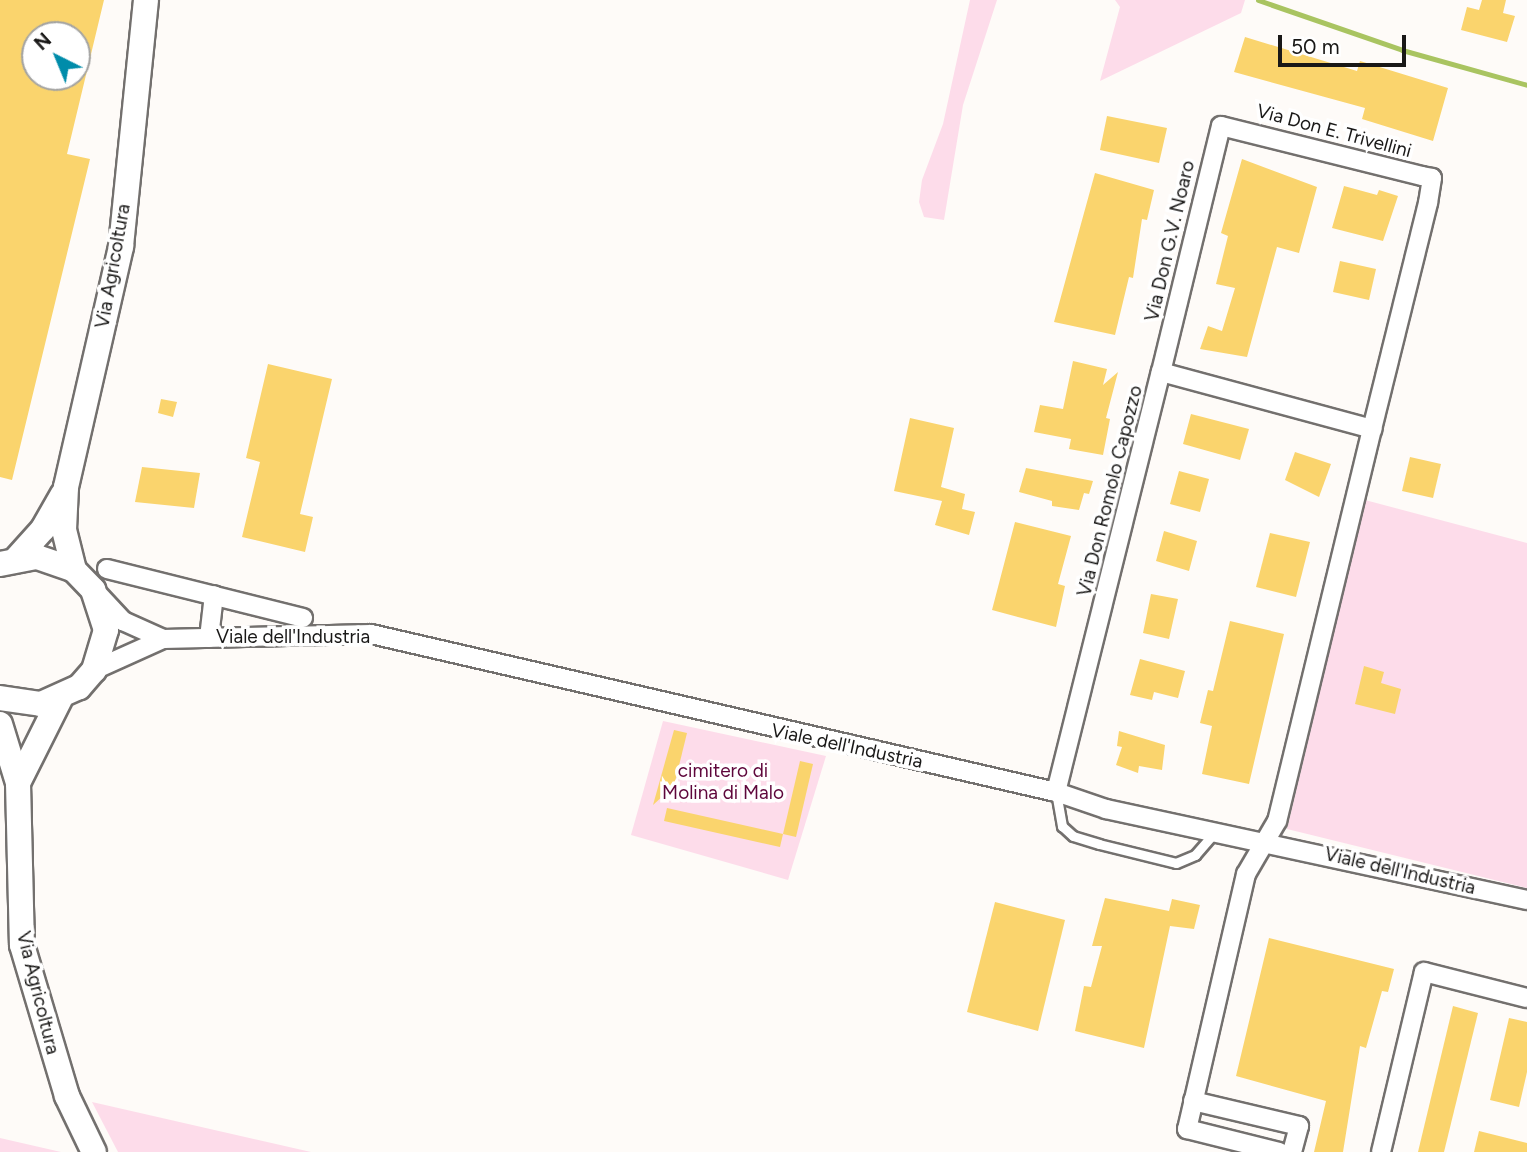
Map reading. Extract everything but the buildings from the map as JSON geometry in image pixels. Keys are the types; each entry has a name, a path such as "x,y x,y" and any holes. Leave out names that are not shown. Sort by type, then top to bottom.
{"main road":[{"name":"Via Agricoltura","path":"74,570 64,530 66,487 121,246 146,0"},
{"name":"Via Agricoltura","path":"9,561 43,529 66,487"},
{"name":"Viale dell'Industria","path":"9,561 37,557 74,570 93,590 106,630 94,670 79,687 60,699"},
{"path":"0,698 22,704 60,699"},
{"name":"Via Agricoltura","path":"18,783 60,699"},
{"name":"Via Agricoltura","path":"0,723 18,783 22,945 67,1096 94,1152"}],"street":[{"name":"Via Don E. Trivellini","path":"1225,124 1432,178 1372,429"},
{"name":"Via Don G.V. Noaro","path":"1161,372 1218,130 1225,124"},
{"name":"Via Don Romolo Capozzo","path":"1056,792 1161,372 1372,429"},
{"path":"1279,1152 1187,1129 1246,874 1277,821 1372,429"},
{"path":"107,569 303,618"},
{"name":"Viale dell'Industria","path":"93,590 123,621 163,639"},
{"path":"209,638 214,595"},
{"name":"Viale dell'Industria","path":"94,670 163,639 371,634 1056,792 1106,809 1214,833 1267,841 1527,900"},
{"path":"1381,1152 1424,972 1527,998"},
{"path":"1194,1101 1299,1126 1292,1152"}],"lane":[{"path":"1056,792 1062,826 1073,836 1099,844 1176,863 1195,856 1214,833"}],"green space":[{"path":"970,0 997,0 963,105 944,220 924,217 919,202 922,180 943,124"},
{"path":"1115,0 1245,0 1241,13 1100,81 1120,7"},
{"path":"1365,500 1527,543 1527,888 1287,829"},
{"name":"cimitero di Molina di Malo","path":"663,721 826,756 788,880 631,835"},
{"path":"92,1102 311,1152 118,1152"},
{"path":"0,1138 61,1152 0,1152"}],"waterway":[{"path":"1258,0 1402,50 1527,85"}]}
